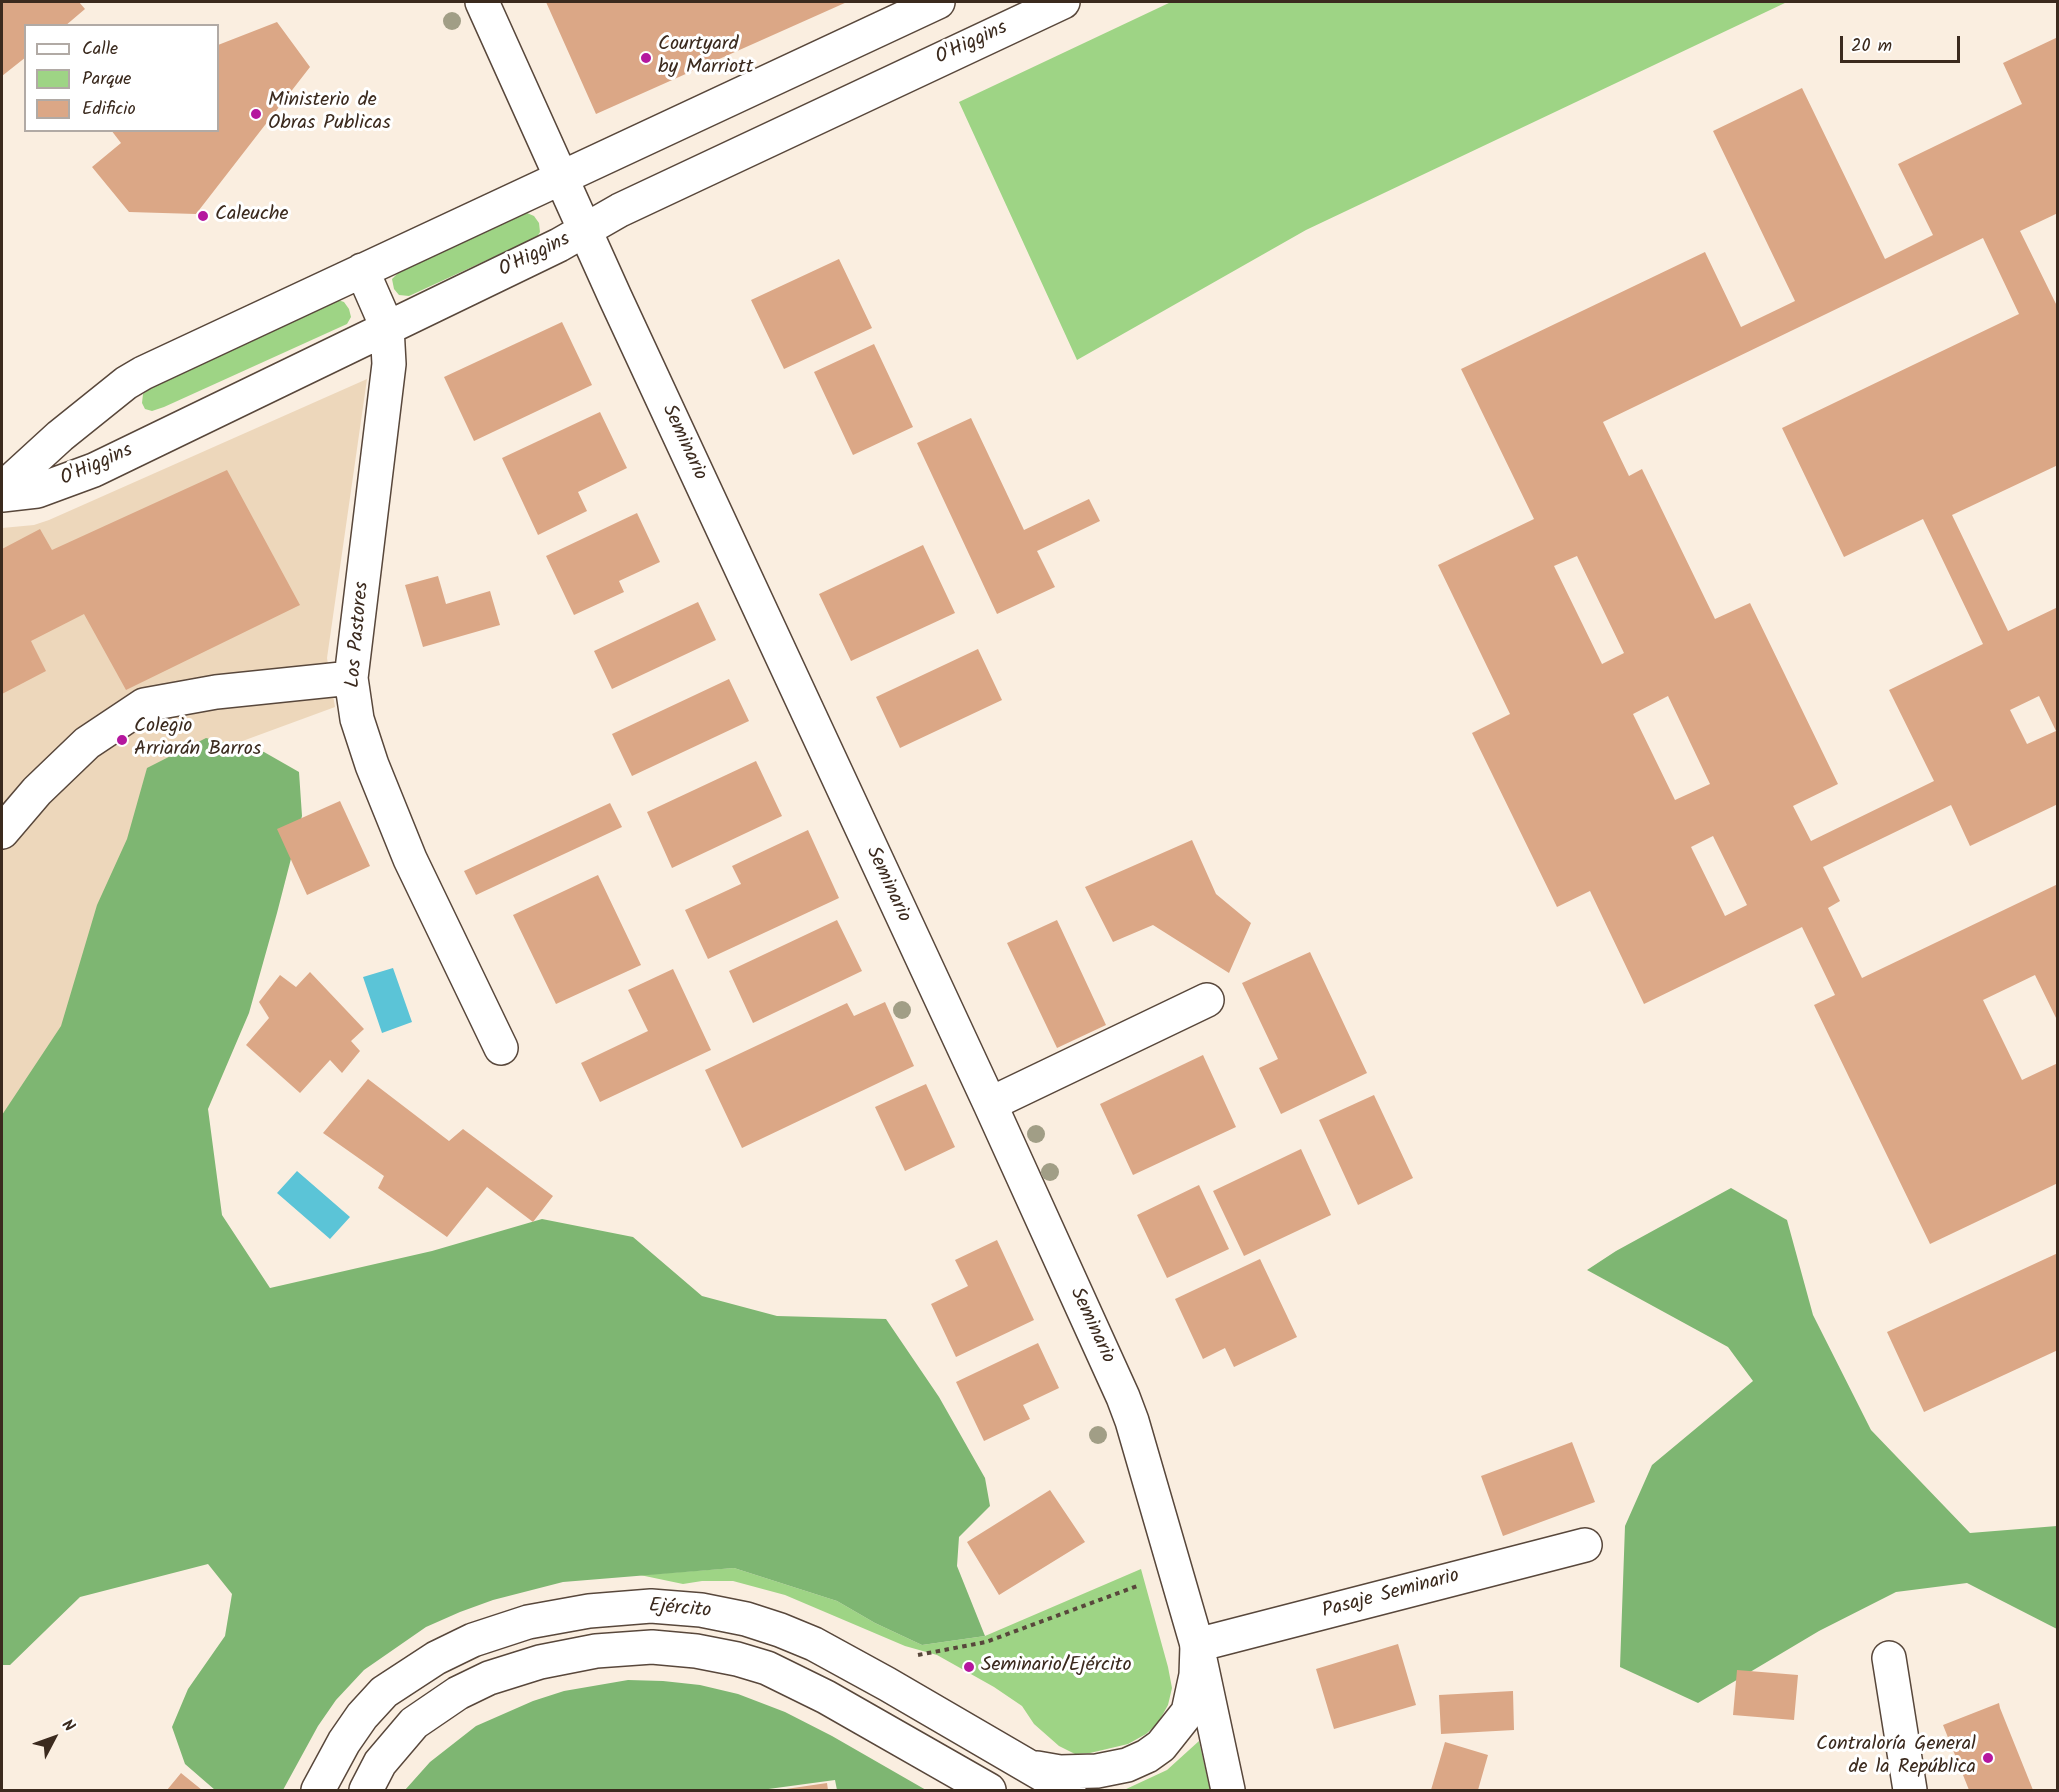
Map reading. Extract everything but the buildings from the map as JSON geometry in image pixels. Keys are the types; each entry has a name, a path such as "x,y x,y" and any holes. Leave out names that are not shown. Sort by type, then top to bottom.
{"street":[{"name":"Seminario","path":"482,2 585,231 1123,1396 1197,1645 1228,1791"},
{"name":"O'Higgins","path":"2,489 34,458 126,383 143,373 560,176 938,2"},
{"name":"O'Higgins","path":"2,495 38,491 94,470 559,245 620,210 1063,2"},
{"name":"Los Pastores","path":"362,270 387,327 389,364 351,678 357,719 379,784 410,859 501,1048"},
{"path":"2,832 37,790 87,743 144,705 216,692 351,678"},
{"path":"990,1104 1207,1000"},
{"name":"Pasaje Seminario","path":"1197,1645 1585,1545"},
{"name":"Ejército","path":"318,1791 344,1742 362,1716 384,1692 436,1658 473,1640 528,1622 589,1611 651,1606 701,1610 746,1619 814,1644 887,1684 1069,1791"},
{"path":"1028,1767 1060,1772 1097,1771 1127,1765 1147,1756 1161,1746 1188,1712 1196,1675 1197,1645"},
{"name":"Ejército","path":"366,1791 380,1763 414,1723 458,1693 489,1678 540,1662 596,1652 652,1647 696,1651 737,1659 796,1681 989,1791"},
{"path":"1889,1658 1910,1791"}],"path":[{"path":"918,1655 986,1642 1147,1583"}],"shaded area":[{"name":"Colegio Arriarán Barros","path":"367,379 327,658 335,707 161,771 82,1009 2,1141 2,528 34,525 49,520"}],"green space":[{"path":"1171,2 1787,2 1306,230 1077,360 959,102"},
{"path":"527,213 534,216 539,223 540,232 537,237 409,296 399,295 394,289 392,279 398,273"},
{"path":"338,300 344,302 349,309 351,317 347,324 164,407 152,411 145,409 142,403 143,394 154,386"},
{"path":"206,738 264,752 299,772 302,816 277,913 249,1013 208,1109 222,1215 270,1288 432,1251 542,1219 633,1237 702,1296 777,1316 886,1319 939,1397 985,1478 990,1506 959,1537 957,1566 985,1636 922,1645 875,1623 837,1601 734,1568 563,1582 493,1600 426,1627 364,1670 336,1700 318,1726 283,1790 215,1790 185,1764 172,1727 188,1689 225,1636 232,1594 208,1564 80,1597 10,1665 2,1665 2,1115 61,1026 97,905 127,839 147,768"},
{"path":"1731,1188 1787,1220 1813,1315 1871,1430 1970,1533 2057,1526 2057,1629 1967,1583 1896,1592 1819,1631 1698,1703 1620,1667 1625,1526 1652,1465 1753,1381 1728,1347 1587,1270 1616,1251"},
{"path":"734,1568 837,1601 875,1623 922,1645 985,1636 1141,1569 1168,1667 1172,1688 1168,1705 1158,1723 1146,1734 1128,1744 1075,1754 1059,1746 1034,1724 1022,1706 994,1687 937,1655 905,1646 785,1595 733,1581 702,1581 683,1584 640,1575"},
{"path":"628,1680 700,1685 738,1694 785,1712 832,1736 926,1790 837,1790 835,1780 761,1790 405,1790 430,1762 476,1726 533,1701 564,1691"},
{"path":"1199,1741 1210,1790 1124,1790 1167,1770"}],"water":[{"path":"393,968 412,1022 382,1033 363,977"},
{"path":"297,1171 350,1217 330,1239 277,1193"}],"place":[{"name":"Courtyard by Marriott","path":"646,58"},
{"name":"Ministerio de Obras Publicas","path":"256,114"},
{"name":"Caleuche","path":"203,216"},
{"name":"Colegio Arriarán Barros","path":"122,740"},
{"name":"Seminario/Ejército","path":"969,1667"},
{"name":"Contraloría General de la República","path":"1988,1758"}]}
